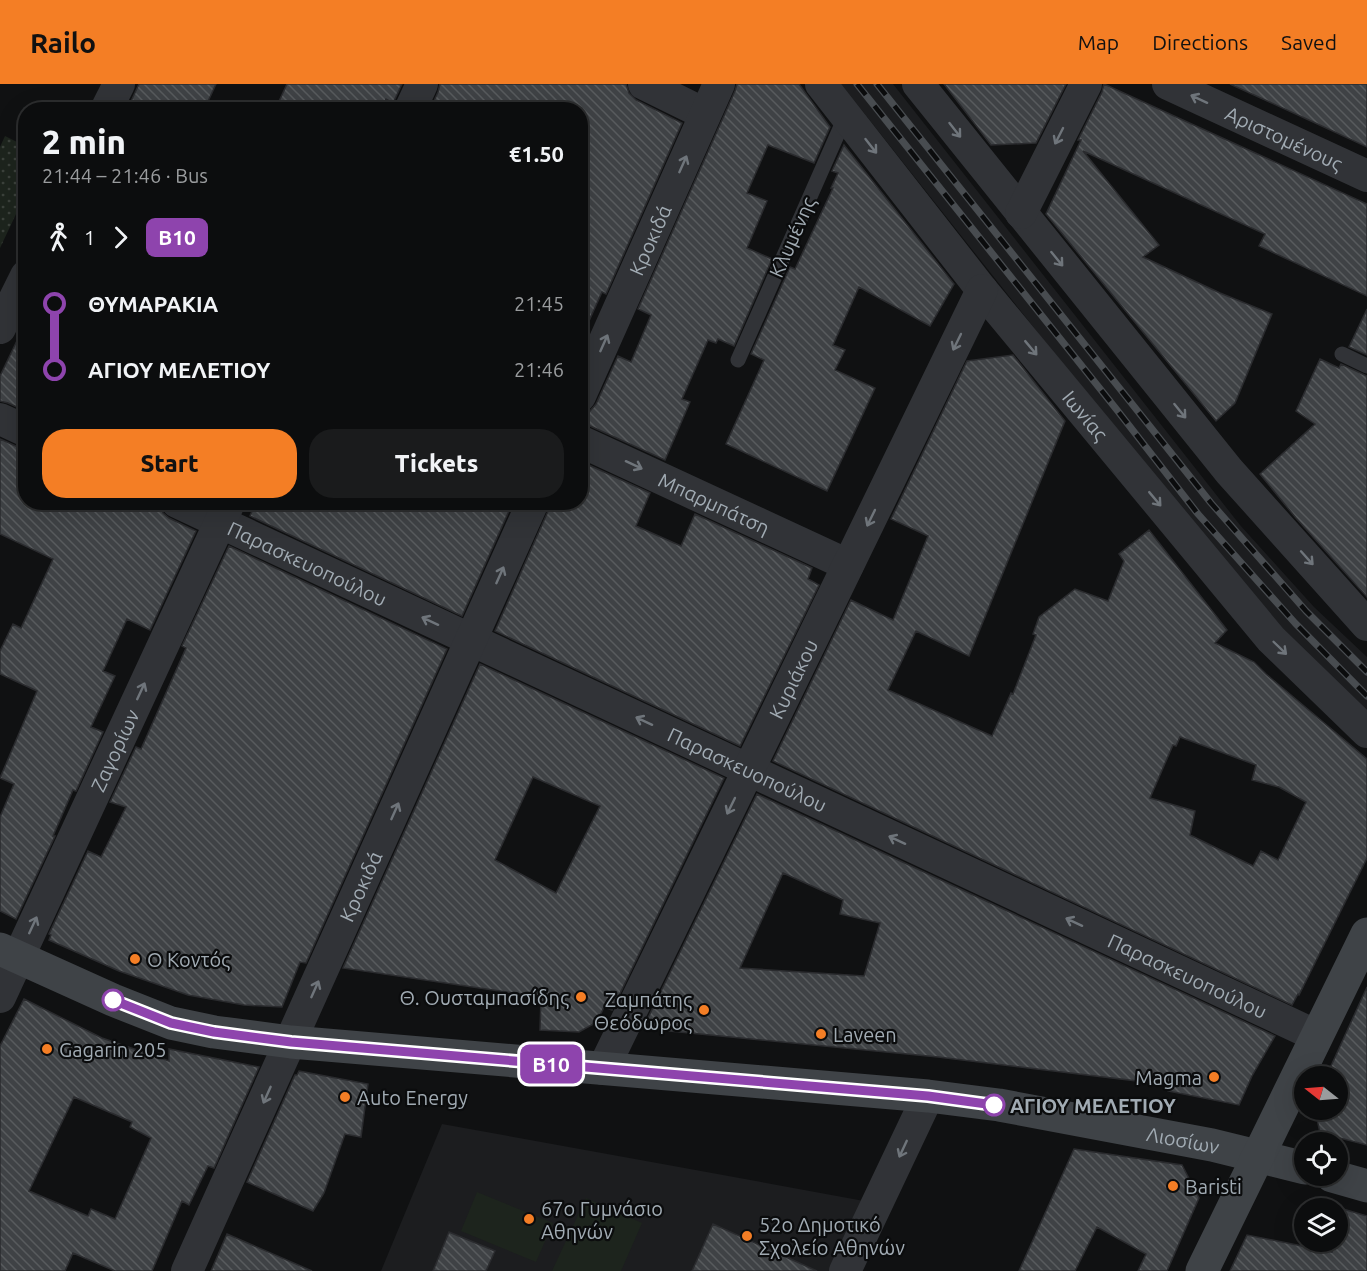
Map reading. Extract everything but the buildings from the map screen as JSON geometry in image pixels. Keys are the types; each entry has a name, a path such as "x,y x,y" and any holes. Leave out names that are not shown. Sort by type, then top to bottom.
{"main road":[{"path":"1202,1271 1367,934"},
{"name":"Λιοσίων","path":"9,954 171,1023 214,1032 291,1042 928,1096 999,1105 1212,1145 1294,1165"},
{"path":"1348,1181 1367,1186"}],"street":[{"path":"110,102 119,84"},
{"path":"414,102 422,84"},
{"path":"644,84 705,114"},
{"name":"Κροκιδά","path":"588,378 719,84"},
{"name":"Ιωνίας","path":"821,84 982,290 1271,639 1367,732"},
{"path":"918,84 1228,471 1367,625"},
{"path":"1021,213 1086,84"},
{"name":"Αριστομένους","path":"1168,84 1367,176"},
{"name":"Κυριάκου","path":"603,1068 982,290"},
{"path":"0,328 18,292"},
{"path":"0,420 18,428"},
{"name":"Μπαρμπάτση","path":"588,445 848,565"},
{"name":"Κροκιδά","path":"187,1271 529,510"},
{"name":"Παρασκευοπούλου","path":"224,512 471,640 1317,1036"},
{"name":"Ζαγορίων","path":"0,997 9,954 224,512"},
{"path":"845,1271 928,1096"}],"lane":[{"name":"Κλυμένης","path":"738,360 846,115"},
{"path":"1342,354 1367,366"}],"shaded area":[{"path":"841,84 893,84 1240,525 1314,607 1367,657 1367,713 1266,615 1073,377"},
{"path":"5,136 18,142 18,210 0,248 0,147"},
{"name":"67ο Γυμνάσιο Αθηνών","path":"442,1124 864,1201 831,1271 381,1271"},
{"path":"477,1192 553,1223 536,1262 461,1231"},
{"path":"586,1198 642,1223 621,1271 552,1271"}],"railway":[{"path":"857,84 1198,514 1295,623 1367,696"},
{"path":"877,84 1211,503 1306,611 1367,672"}],"bus line":[{"name":"Β10","path":"113,1000 171,1023 214,1032 291,1042 928,1096 994,1105"}],"place":[{"name":"Ο Κοντός","path":"135,959"},
{"name":"Θ. Ουσταμπασίδης","path":"581,997"},
{"name":"Ζαμπάτης Θεόδωρος","path":"704,1010"},
{"name":"Laveen","path":"821,1034"},
{"name":"Gagarin 205","path":"47,1049"},
{"name":"Magma","path":"1214,1077"},
{"name":"Auto Energy","path":"345,1097"},
{"name":"ΑΓΙΟΥ ΜΕΛΕΤΙΟΥ","path":"994,1105"},
{"name":"Baristi","path":"1173,1186"},
{"name":"67ο Γυμνάσιο Αθηνών","path":"529,1219"},
{"name":"52ο Δημοτικό Σχολείο Αθηνών","path":"747,1236"}]}
